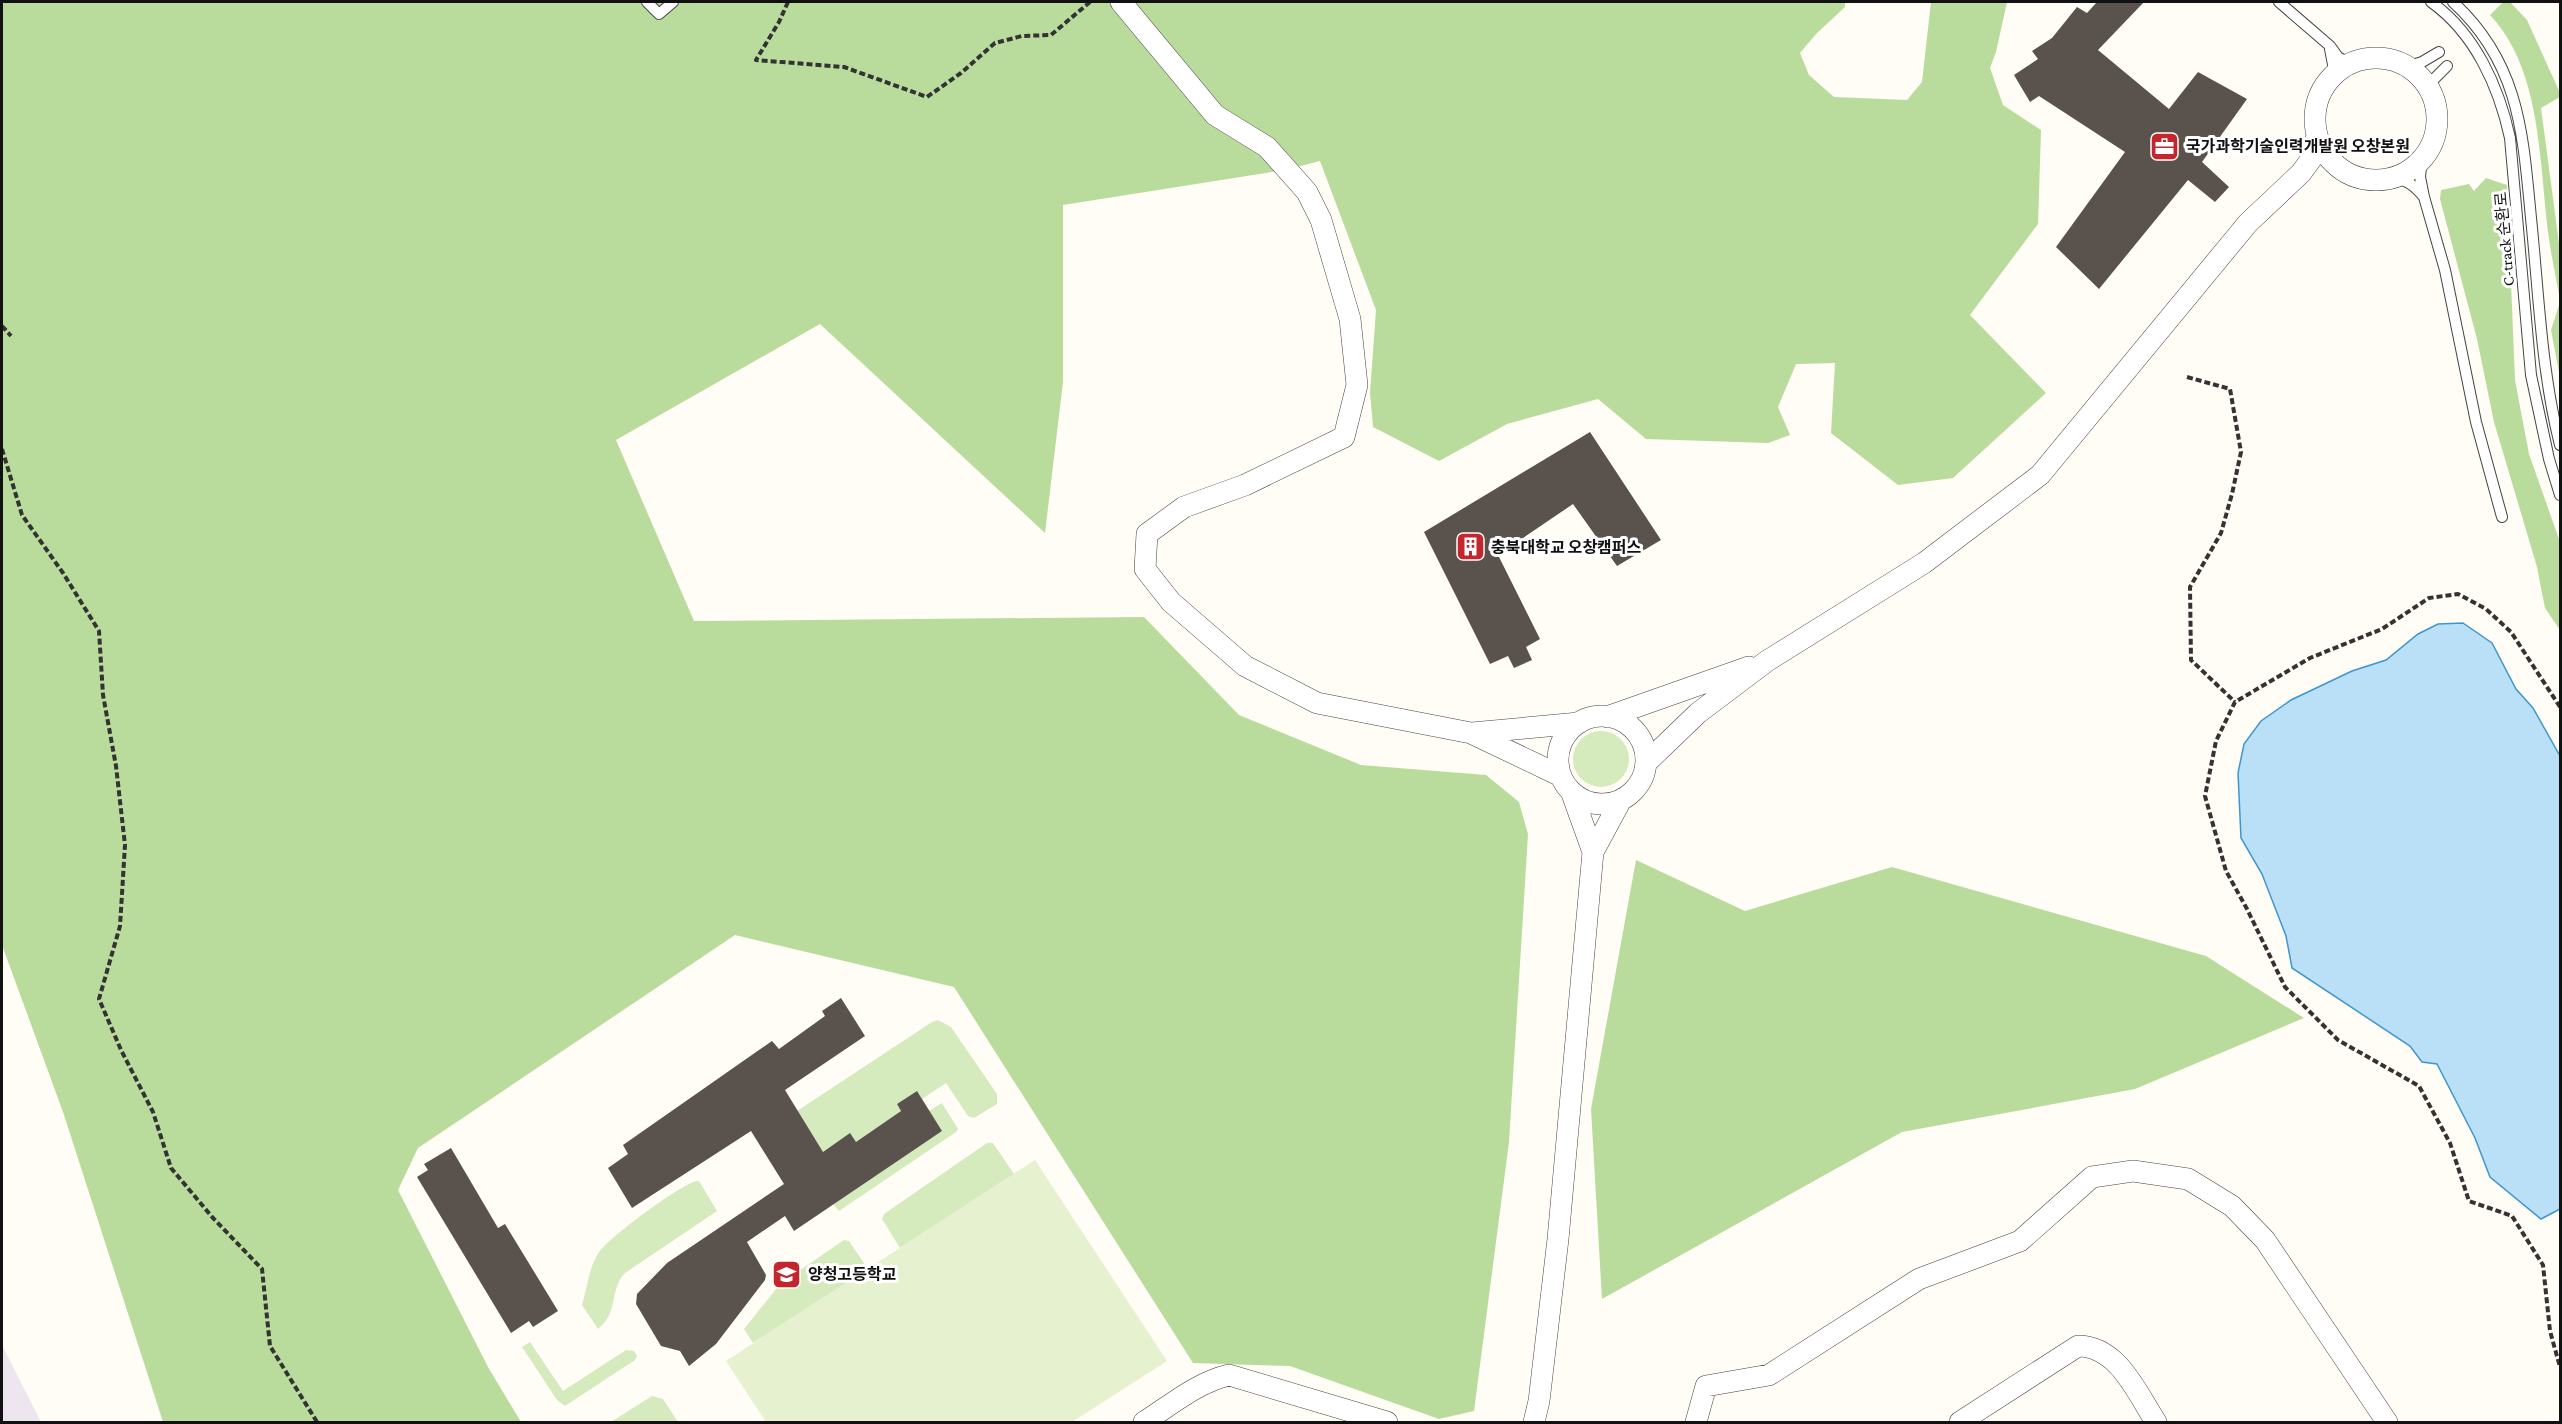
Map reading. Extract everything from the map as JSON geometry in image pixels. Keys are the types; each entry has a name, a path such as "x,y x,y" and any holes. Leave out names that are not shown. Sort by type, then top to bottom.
{"street":[{"path":"1121,2 1215,114 1267,147 1307,192 1321,220 1350,319 1357,385 1344,437 1245,485 1184,507 1147,534 1145,569 1171,602 1245,666 1317,703 1471,733 1579,723 1593,717 1608,717 1622,721 1633,729 1642,740 1646,763 1641,780 1633,792 1621,800 1608,804 1594,804 1580,798 1566,783 1471,733"},
{"path":"1646,763 1698,713 1767,661 1924,563 2040,476 2248,223 2301,173 2312,158 2316,139 2314,118 2317,104 2323,89 2332,78 2360,61 2392,61 2407,67 2426,82 2437,106 2437,124 2432,141 2422,157 2394,177 2374,180 2359,178 2333,164 2322,152 2316,139"},
{"path":"2301,173 2318,166 2333,164"},
{"path":"1608,717 1767,661"},
{"path":"1579,723 1568,733 1560,746 1558,761 1593,852"},
{"path":"1534,1422 1539,1401 1558,1239 1593,852 1621,800"},
{"path":"1695,1422 1706,1386 1768,1375 1919,1279 2020,1241 2092,1177 2133,1171 2188,1179 2232,1206 2265,1240 2386,1422"},
{"path":"1960,1422 2078,1346 2090,1346 2101,1350 2114,1360 2156,1422"},
{"path":"1144,1422 1194,1389 1215,1378 1229,1375 1387,1422"}],"lane":[{"path":"647,2 659,14 673,2"},
{"path":"2279,2 2330,45 2345,61 2360,61"},
{"name":"C-track 순환로","path":"2431,2 2446,15 2471,44 2485,66 2505,115 2510,138 2531,375 2546,450 2560,495"},
{"name":"C-track 순환로","path":"2453,2 2476,26 2491,49 2506,77 2519,113 2527,163 2548,385 2560,445"},
{"path":"2330,45 2333,60 2332,78"},
{"path":"2407,67 2422,62 2439,52"},
{"path":"2432,94 2432,81 2447,66"},
{"path":"2422,157 2421,177 2424,197 2445,270 2476,422 2502,517"},
{"path":"2394,177 2414,186 2424,197"}],"path":[{"path":"788,2 756,60 844,68 927,97 961,74 995,43 1022,36 1051,35 1090,2"},
{"path":"2,326 11,336"},
{"path":"2187,377 2230,389 2241,452 2221,533 2190,586 2188,607 2191,660 2235,702"},
{"path":"2,449 22,515 63,573 99,631 103,695 116,766 125,845 120,926 99,999 121,1050 153,1112 171,1168 213,1218 262,1269 270,1346 317,1422"},
{"path":"2560,707 2511,632 2486,609 2458,594 2429,598 2382,629 2310,658 2235,702 2216,741 2205,796 2226,871 2285,987 2338,1040 2419,1086 2450,1143 2469,1201 2512,1216 2543,1265 2550,1331 2560,1367"}],"shaded area":[{"path":"2,1345 41,1422 2,1422"}],"green space":[{"path":"2,2 1845,2 1845,7 1816,34 1800,53 1809,75 1834,97 1907,100 1922,82 1931,2 2007,2 1996,52 1990,68 2003,105 2041,130 2038,224 1970,315 2046,393 1953,478 1898,485 1831,433 1835,363 1796,364 1778,407 1790,435 1768,443 1646,439 1598,399 1507,424 1439,461 1373,427 1370,393 1376,310 1320,161 1285,170 1063,205 1063,382 1045,533 820,324 616,440 694,621 1144,617 1239,715 1361,765 1486,775 1519,802 1528,834 1509,1142 1474,1411 1439,1419 1290,1366 1193,1363 954,987 735,935 418,1148 398,1190 488,1367 521,1422 163,1422 63,1112 2,945"},
{"path":"2503,2 2510,2 2527,20 2560,93 2560,97 2541,108 2560,251 2560,300 2548,232 2535,118 2529,90 2520,62 2507,37 2490,15"},
{"path":"2486,178 2507,185 2515,380 2529,454 2560,542 2560,630 2545,608 2537,567 2494,422 2477,339 2440,199 2441,190 2469,184 2474,191"},
{"path":"2560,302 2560,378 2551,330"},
{"path":"1601,731 1612,733 1621,739 1627,748 1629,759 1627,770 1621,779 1612,785 1601,787 1590,785 1581,779 1575,770 1573,759 1575,748 1581,739 1590,733"},
{"path":"1636,860 1745,911 1892,867 2206,956 2304,1018 2135,1089 1902,1132 1602,1299 1591,1109"},
{"path":"938,1020 951,1027 997,1094 997,1104 974,1118 968,1116 946,1083 922,1099 917,1091 897,1104 901,1111 856,1142 850,1134 823,1152 797,1111"},
{"path":"942,1103 958,1129 956,1132 839,1211 833,1204 942,1131 929,1111"},
{"path":"987,1143 993,1143 1014,1174 900,1248 882,1219 884,1214"},
{"path":"1035,1160 1167,1361 1072,1422 766,1422 726,1361"},
{"path":"699,1181 717,1211 625,1273 617,1287 609,1315 598,1329 582,1305 591,1271 599,1252 645,1213 675,1192"},
{"path":"844,1240 849,1241 868,1269 753,1343 744,1329 780,1284"},
{"path":"530,1342 563,1391 626,1350 634,1351 637,1356 635,1360 565,1406 557,1400 522,1347"},
{"path":"652,1396 663,1399 678,1422 611,1422"}],"water":[{"path":"2463,623 2492,643 2516,689 2533,708 2560,756 2560,1209 2541,1219 2490,1177 2475,1138 2437,1064 2422,1062 2410,1046 2292,968 2286,936 2262,874 2241,838 2238,773 2244,744 2261,721 2291,700 2352,671 2386,660 2418,634 2438,624"}],"building":[{"name":"국가과학기술인력개발원 오창본원","path":"2097,2 2144,2 2098,50 2169,109 2198,72 2247,99 2202,162 2229,187 2215,202 2188,180 2099,289 2056,247 2125,152 2039,96 2030,102 2014,75 2038,59 2032,51 2052,38 2077,7 2087,13"},
{"name":"충북대학교 오창캠퍼스","path":"1590,432 1661,540 1617,566 1573,504 1498,555 1540,639 1526,647 1532,660 1514,668 1508,656 1490,664 1424,532"},
{"path":"841,998 865,1036 785,1090 823,1152 850,1133 856,1142 901,1111 897,1104 917,1091 942,1131 794,1231 785,1216 747,1242 766,1275 765,1280 716,1344 689,1366 680,1351 661,1346 636,1304 637,1294 667,1263 784,1184 751,1131 632,1208 608,1168 628,1154 623,1145 772,1041 779,1049 825,1016 822,1011"},
{"path":"451,1148 498,1228 505,1224 558,1311 533,1327 529,1321 511,1333 417,1177 428,1170 424,1164"}],"place":[{"name":"국가과학기술인력개발원 오창본원","path":"2165,146"},
{"name":"충북대학교 오창캠퍼스","path":"1470,547"},
{"name":"양청고등학교","path":"787,1274"}]}
